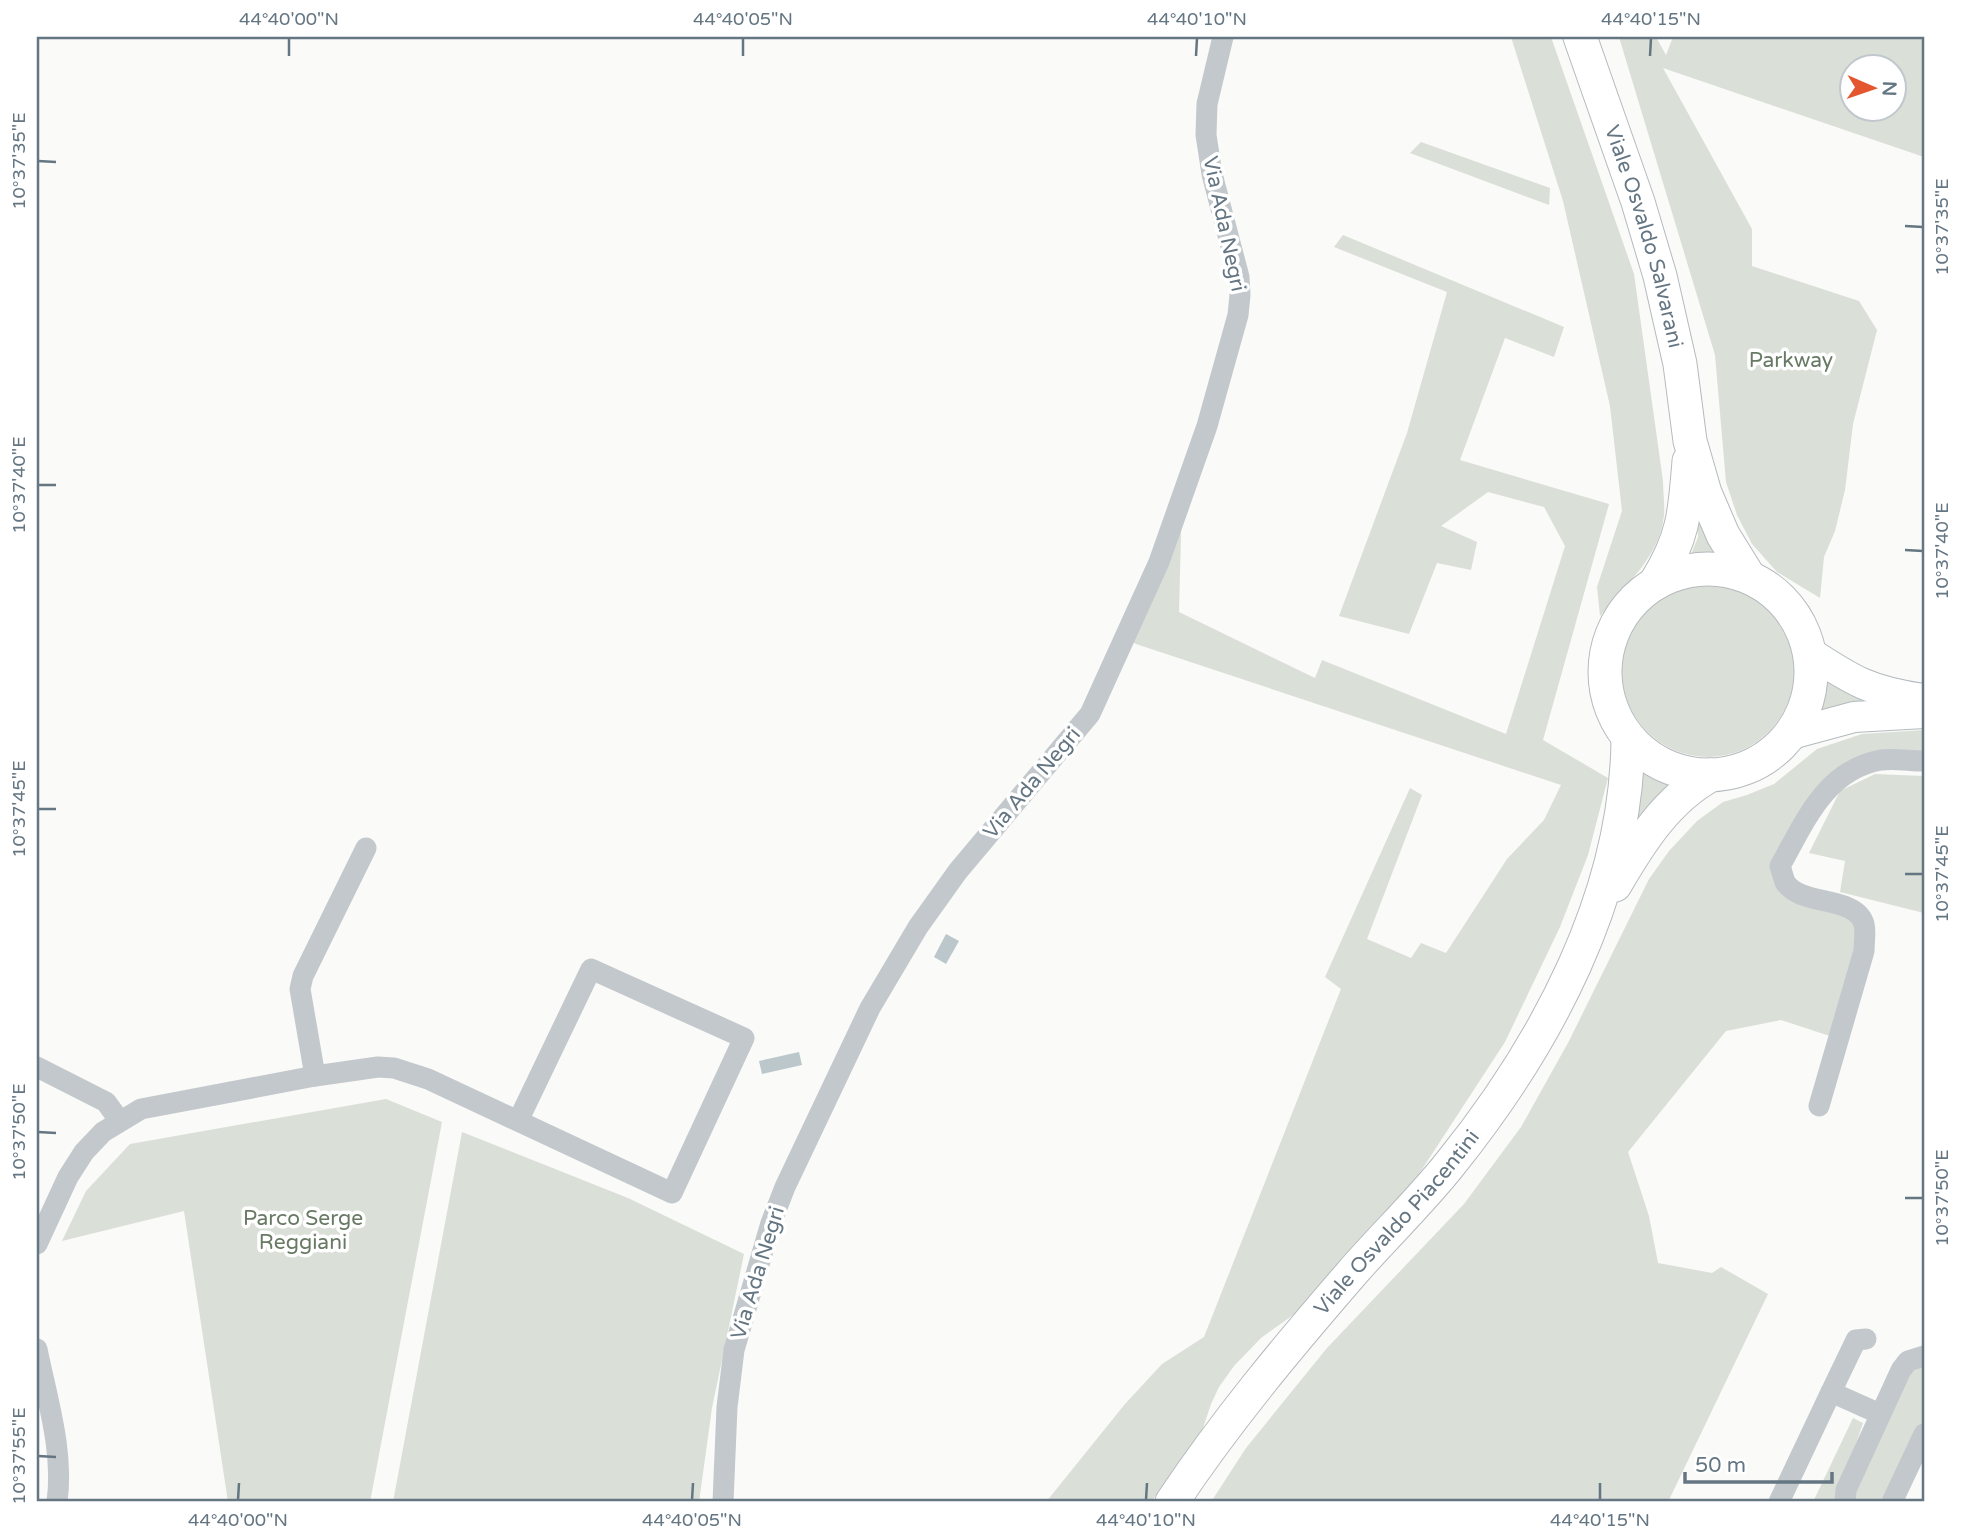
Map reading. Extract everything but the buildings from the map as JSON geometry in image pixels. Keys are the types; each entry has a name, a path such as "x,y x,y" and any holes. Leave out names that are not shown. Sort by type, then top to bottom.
{"main road":[{"name":"Viale Osvaldo Salvarani","path":"1580,37 1638,202 1660,276 1678,353 1690,441 1705,492 1723,535 1749,577"},
{"name":"Viale Osvaldo Salvarani","path":"1656,582 1670,560 1680,536 1686,503 1690,441"},
{"name":"Viale Osvaldo Piacentini","path":"1702,568 1726,570 1749,577 1775,594 1791,610 1802,630 1809,652 1811,673 1808,695 1801,715 1791,734 1763,759 1746,768 1728,773 1695,775 1665,766 1651,759 1628,738 1609,705 1604,666 1614,629 1623,612 1638,595 1656,582 1678,572 1702,568"},
{"path":"1809,652 1858,683 1884,693 1924,699"},
{"name":"Viale Osvaldo Piacentini","path":"1791,734 1822,723 1854,717 1924,713"},
{"name":"Viale Osvaldo Piacentini","path":"1171,1502 1242,1403 1353,1272 1449,1166 1481,1124 1538,1037 1572,971 1592,923 1623,813 1628,775 1628,738"},
{"name":"Viale Osvaldo Piacentini","path":"1592,923 1643,838 1670,807 1711,775"}],"street":[{"name":"Via Ada Negri","path":"723,1502 727,1407 734,1350 771,1223 785,1187 870,1008 918,927 958,871 1090,714 1159,562 1207,426 1238,315 1240,295 1239,277 1212,174 1206,135 1207,104 1223,37"},
{"path":"1819,1106 1864,951 1864,925 1859,915 1842,905 1803,895 1786,884 1780,866 1819,797 1839,777 1882,760 1924,761"},
{"path":"315,1076 300,989 303,976 366,848"},
{"path":"37,1244 68,1177 84,1152 119,1120 141,1109 315,1076 368,1069 394,1068 428,1079 672,1193 744,1038 591,969 518,1121"},
{"path":"37,1068 106,1102 119,1120"},
{"path":"1779,1502 1856,1340 1866,1339"},
{"path":"37,1349 56,1438 59,1485 57,1502"},
{"path":"1845,1502 1846,1490 1901,1370 1921,1354"},
{"path":"1831,1392 1880,1414"},
{"path":"1892,1502 1924,1434"}],"green space":[{"path":"1511,37 1551,37 1634,274 1663,481 1664,515 1656,544 1649,557 1600,616 1597,587 1622,511 1610,406 1563,201"},
{"name":"Parkway","path":"1619,37 1656,37 1666,55 1673,37 1924,37 1924,157 1663,68 1752,229 1752,266 1859,301 1877,330 1853,424 1845,490 1835,531 1824,557 1820,598 1777,572 1752,544 1737,515 1726,482 1715,355"},
{"path":"1421,142 1550,188 1549,205 1410,153"},
{"path":"1343,235 1564,327 1554,357 1505,338 1460,460 1609,504 1543,740 1608,778 1588,855 1560,927 1505,1042 1417,1177 1307,1305 1261,1338 1234,1366 1219,1387 1199,1440 1151,1502 1046,1502 1125,1404 1162,1364 1204,1337 1341,989 1325,977 1410,788 1422,795 1367,939 1411,958 1421,943 1446,953 1507,859 1544,820 1561,785 1124,638 1182,496 1179,612 1315,678 1322,660 1506,734 1565,546 1544,507 1488,492 1441,526 1477,542 1471,570 1437,563 1409,634 1339,616 1407,433 1447,292 1334,247"},
{"path":"1697,506 1724,557 1706,556 1689,560 1698,537"},
{"path":"1708,585 1741,591 1769,610 1788,638 1794,671 1788,704 1769,732 1741,751 1708,757 1675,751 1647,732 1628,704 1622,671 1628,638 1647,610 1675,591"},
{"path":"1827,677 1902,706 1819,713"},
{"path":"1924,730 1924,761 1839,777 1780,866 1786,884 1864,925 1839,1039 1781,1020 1726,1031 1628,1152 1649,1216 1658,1263 1712,1273 1721,1267 1768,1294 1668,1502 1211,1502 1246,1448 1327,1348 1464,1204 1521,1127 1569,1041 1649,879 1669,851 1697,821 1723,802 1774,784 1817,749 1862,734"},
{"path":"1641,766 1660,778 1680,784 1630,828"},
{"path":"1875,774 1924,776 1924,913 1840,892 1845,861 1809,853 1840,791"},
{"name":"Parco Serge Reggiani","path":"386,1099 442,1122 370,1502 228,1502 184,1211 62,1241 86,1191 130,1144"},
{"path":"462,1132 628,1198 744,1254 712,1408 699,1502 393,1502"},
{"path":"1924,1365 1924,1419 1885,1502 1852,1502 1911,1368"},
{"path":"1853,1418 1863,1423 1838,1496 1839,1502 1813,1502"}],"shaded area":[{"path":"946,934 959,941 946,964 934,957"},
{"path":"799,1052 802,1065 762,1074 759,1061"}]}
